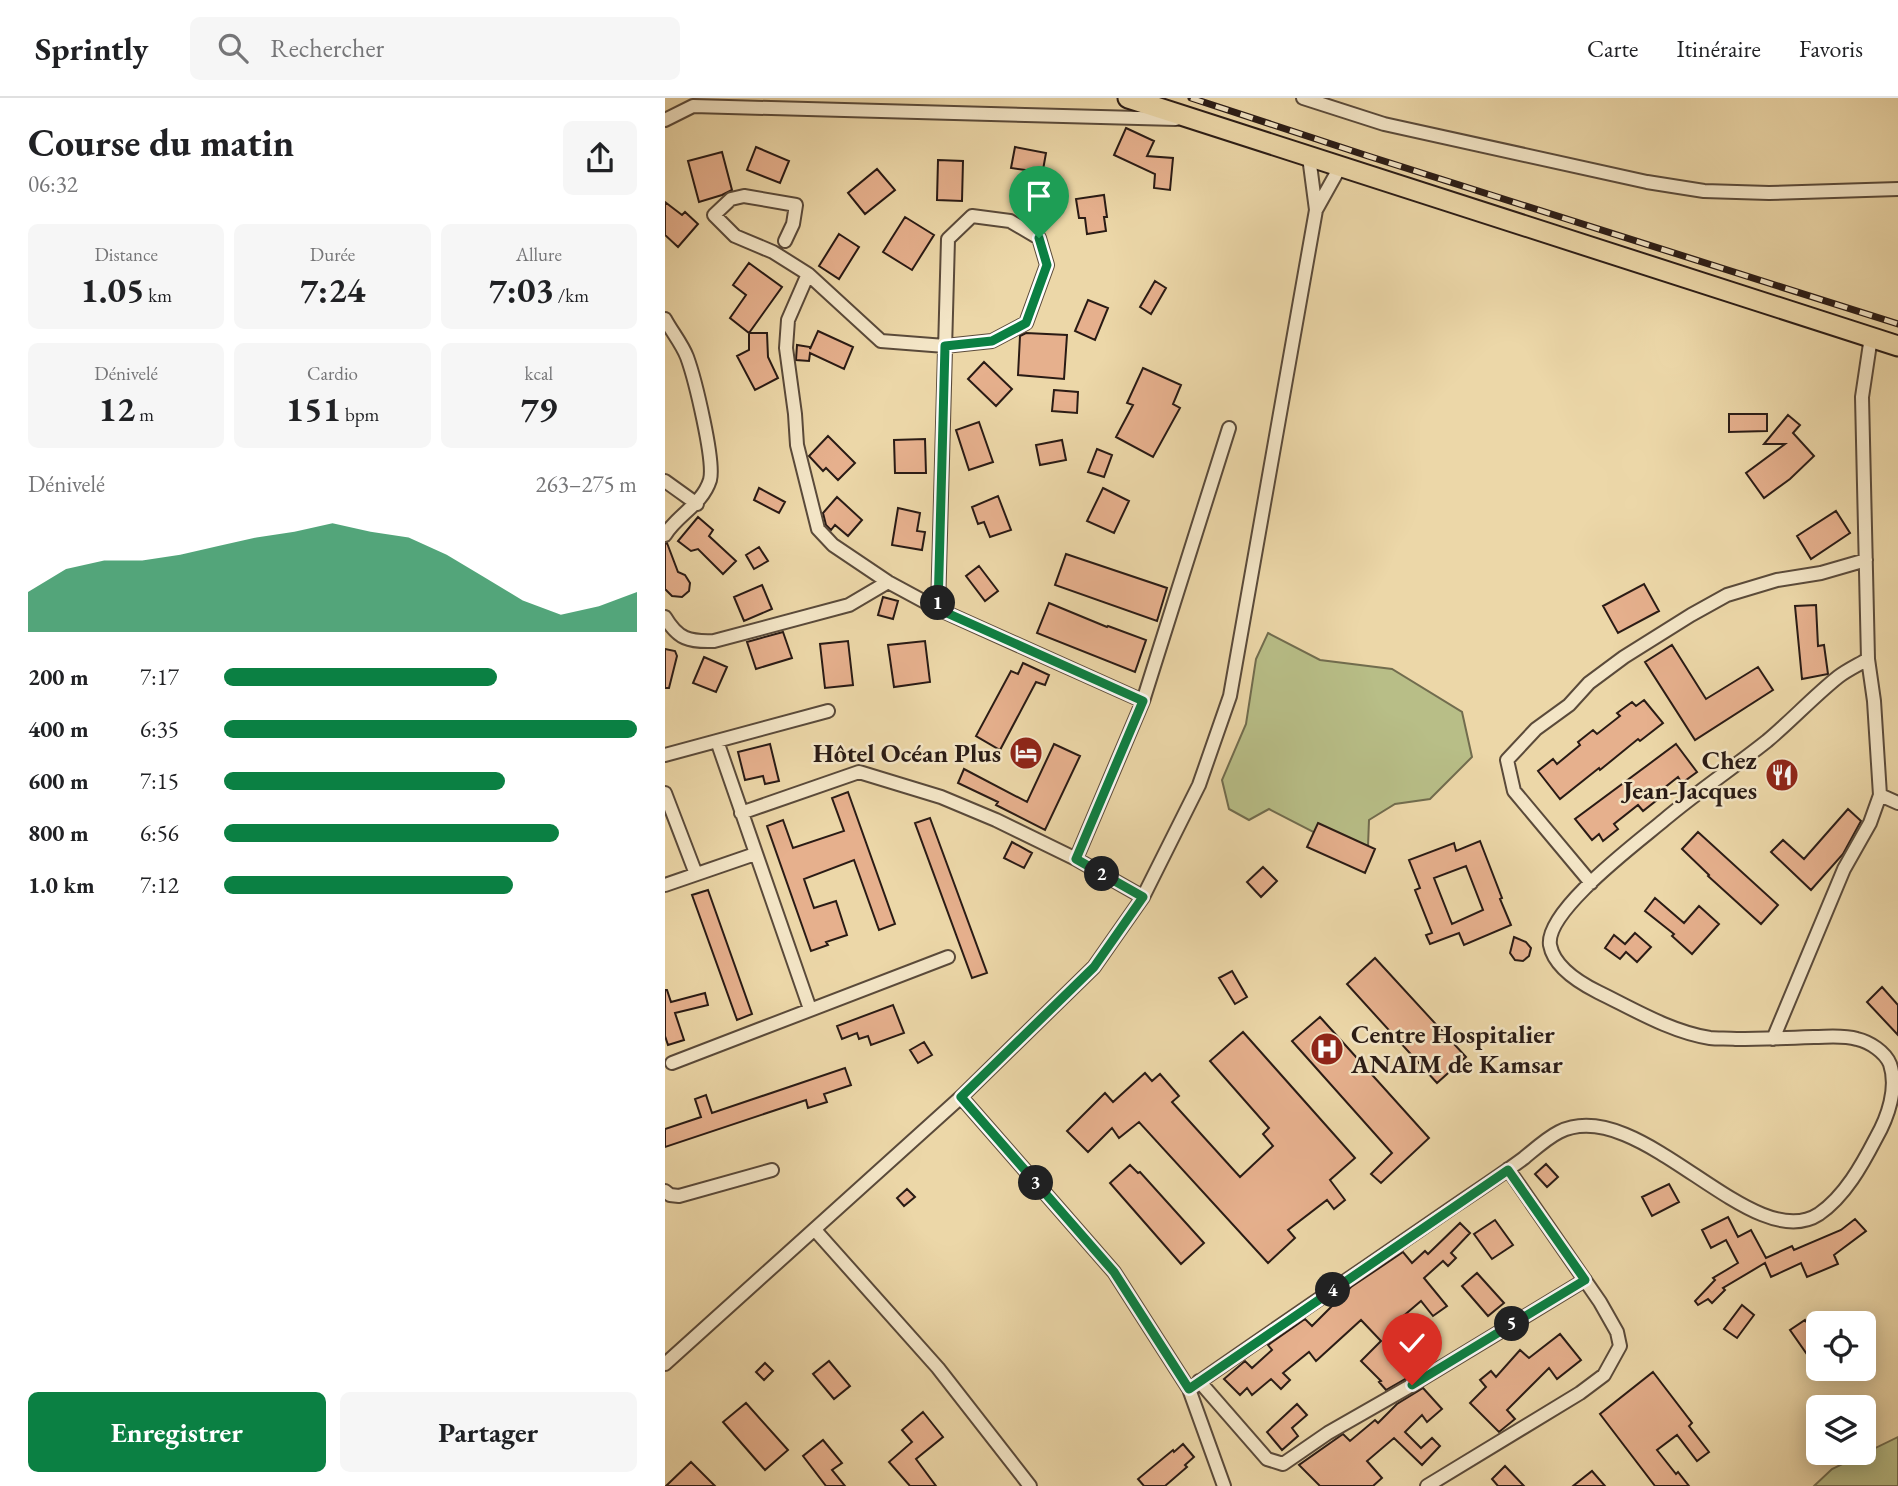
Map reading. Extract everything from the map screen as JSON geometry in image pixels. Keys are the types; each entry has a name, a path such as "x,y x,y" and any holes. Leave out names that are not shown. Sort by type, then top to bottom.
{"main road":[{"path":"1128,98 1189,120 1898,346"}],"street":[{"path":"1303,98 1384,124 1647,182 1704,191 1769,193 1898,189"},
{"path":"665,120 690,102 1189,120"},
{"path":"665,1364 961,1097 1094,967 1143,897 1199,785 1230,696 1316,210 1310,157"},
{"path":"1316,210 1340,167"},
{"path":"785,241 793,223 796,205 744,196 731,199 714,215 735,236 773,252 808,274 881,341 945,346 992,341 1026,323 1047,265 1039,238 1010,221 971,216 948,239 945,346 938,609"},
{"path":"808,274 787,320 786,348 797,445 818,529 833,545 888,582 938,609 1143,701"},
{"path":"665,319 687,357 707,436 710,479 697,504 679,518 665,535"},
{"path":"1773,1039 1844,869 1870,823 1880,795 1874,701 1868,659 1862,397 1871,337"},
{"path":"1076,859 1143,701 1229,428"},
{"path":"665,481 697,504"},
{"path":"1591,883 1514,791 1507,760 1536,729 1569,705 1589,683 1624,656 1691,615 1727,595 1777,580 1821,573 1866,560"},
{"path":"665,617 670,625 691,642 714,641 849,605 888,582"},
{"path":"1194,1385 1508,1170 1560,1131 1587,1125 1613,1129 1764,1216 1779,1220 1803,1220 1818,1214 1840,1194 1860,1170 1880,1131 1895,1084 1894,1062 1873,1045 1858,1039 1837,1036 1710,1038 1653,1020 1586,986 1556,961 1549,942 1554,925 1591,883 1691,797 1768,739 1840,676 1868,659"},
{"path":"665,755 828,711"},
{"path":"717,741 810,1009"},
{"path":"741,813 859,772 941,797 996,820 1076,859 1143,897"},
{"path":"665,793 696,874"},
{"path":"1880,795 1898,803"},
{"path":"665,885 755,855"},
{"path":"672,1063 948,957"},
{"path":"961,1097 1114,1272 1194,1385 1267,1459 1283,1464 1328,1433 1585,1280"},
{"path":"665,1191 679,1196 772,1170"},
{"path":"1427,1486 1580,1393 1604,1375 1620,1346 1617,1332 1585,1280 1508,1170"},
{"path":"815,1230 938,1368 1030,1486"},
{"path":"1194,1385 1224,1486"}],"green space":[{"path":"1268,633 1320,660 1392,669 1462,712 1472,757 1430,799 1395,804 1369,820 1368,847 1354,853 1269,809 1249,820 1229,809 1222,780 1246,724 1256,659"},
{"path":"1898,1437 1898,1486 1814,1486 1840,1465 1876,1465 1876,1448"}],"building":[{"path":"1126,128 1154,141 1147,156 1173,158 1170,190 1154,188 1155,174 1114,155"},
{"path":"756,147 789,161 780,183 747,170"},
{"path":"1015,147 1046,153 1041,181 1024,177 1026,170 1011,168"},
{"path":"722,152 732,190 699,202 688,161"},
{"path":"938,160 963,161 962,201 937,200"},
{"path":"877,169 895,190 865,214 848,193"},
{"path":"1104,195 1106,231 1087,234 1085,218 1079,218 1076,199"},
{"path":"665,202 682,215 685,212 698,224 678,247 665,235"},
{"path":"905,217 934,235 912,270 883,252"},
{"path":"839,234 859,247 839,279 819,266"},
{"path":"749,263 782,287 749,333 730,318 746,295 733,285"},
{"path":"1155,281 1166,288 1151,314 1140,307"},
{"path":"1088,300 1108,308 1095,340 1075,331"},
{"path":"818,331 853,347 844,369 810,353 809,361 796,360 797,345 810,349"},
{"path":"749,333 767,333 768,357 778,378 755,390 737,356 749,350"},
{"path":"1026,333 1067,335 1064,379 1018,375 1020,336"},
{"path":"984,362 1012,389 996,406 968,379"},
{"path":"1143,368 1181,385 1173,404 1180,408 1153,457 1116,437 1133,405 1127,403"},
{"path":"1054,390 1078,392 1077,413 1052,411"},
{"path":"1729,414 1767,414 1767,431 1729,432"},
{"path":"1788,415 1800,425 1793,433 1814,456 1790,479 1764,498 1746,473 1785,444 1764,444"},
{"path":"979,422 993,462 969,470 956,430"},
{"path":"828,436 855,463 838,480 826,468 823,471 809,456"},
{"path":"925,439 926,473 895,473 894,440"},
{"path":"1062,440 1066,460 1040,465 1036,445"},
{"path":"1097,449 1112,455 1104,477 1088,472"},
{"path":"759,488 785,502 779,513 754,500"},
{"path":"1103,488 1129,501 1114,533 1087,521"},
{"path":"998,496 1011,530 990,537 984,522 978,524 972,507"},
{"path":"837,497 862,520 848,536 835,525 831,530 826,525 823,513"},
{"path":"898,508 920,513 917,531 925,532 922,550 892,545"},
{"path":"1836,511 1850,533 1811,559 1797,536"},
{"path":"698,517 713,530 709,536 736,561 723,574 698,549 691,551 678,541"},
{"path":"667,543 678,572 685,575 690,583 689,591 682,597 672,596 665,589"},
{"path":"759,547 768,561 754,569 746,555"},
{"path":"1066,554 1167,588 1157,621 1055,585"},
{"path":"979,566 998,591 985,601 966,576"},
{"path":"1644,584 1659,611 1618,633 1603,606"},
{"path":"762,585 772,609 744,621 734,597"},
{"path":"883,597 898,601 893,619 878,615"},
{"path":"1049,603 1146,640 1135,672 1037,633"},
{"path":"1816,605 1818,646 1824,645 1828,674 1802,679 1795,606"},
{"path":"783,632 792,658 756,669 747,642"},
{"path":"848,641 853,685 825,688 820,644"},
{"path":"925,641 930,682 894,687 888,645"},
{"path":"1672,645 1706,699 1758,667 1773,690 1695,740 1645,662"},
{"path":"665,649 675,651 677,656 669,688 665,688"},
{"path":"704,657 727,667 716,692 693,683"},
{"path":"1023,663 1049,675 1045,685 1036,682 1000,750 976,736 1011,671 1018,674"},
{"path":"1644,700 1663,723 1560,799 1538,771 1553,759 1557,764 1580,745 1578,742 1593,730 1597,734 1620,716 1617,713 1632,702 1636,706"},
{"path":"770,744 779,781 765,784 763,776 745,780 738,752"},
{"path":"1054,744 1080,756 1045,830 996,805 998,802 958,783 964,769 1027,802"},
{"path":"1676,744 1697,772 1682,783 1678,777 1654,796 1657,800 1643,811 1638,805 1614,824 1618,829 1603,841 1599,834 1592,840 1575,819"},
{"path":"848,792 895,924 879,930 854,860 804,879 814,908 836,901 847,935 826,942 828,945 811,951 767,826 783,820 793,848 844,831 832,798"},
{"path":"1848,809 1861,821 1843,854 1811,890 1771,852 1783,840 1804,859"},
{"path":"930,818 987,973 972,978 915,823"},
{"path":"1318,823 1375,849 1365,873 1307,847"},
{"path":"1698,832 1778,905 1761,924 1682,849"},
{"path":"1480,841 1511,925 1464,945 1459,933 1430,944 1426,935 1432,933 1415,890 1420,888 1409,860 1454,843 1456,851","holes":["1466,866 1483,910 1452,924 1434,878"]},
{"path":"1012,842 1032,853 1024,868 1004,858"},
{"path":"1263,867 1277,881 1261,897 1247,882"},
{"path":"708,890 752,1014 737,1020 692,895"},
{"path":"1655,898 1684,923 1699,906 1719,924 1692,954 1672,936 1674,934 1645,911"},
{"path":"1635,933 1651,947 1637,962 1626,952 1620,959 1605,948 1614,935 1625,944"},
{"path":"1514,937 1526,942 1531,948 1529,956 1523,961 1515,960 1510,953"},
{"path":"1375,958 1466,1057 1437,1083 1347,984"},
{"path":"1232,971 1247,997 1235,1004 1219,978"},
{"path":"1882,987 1898,1005 1898,1035 1867,1002"},
{"path":"665,990 671,1002 705,993 708,1005 675,1013 684,1040 668,1045 665,1036"},
{"path":"893,1005 904,1033 871,1045 868,1036 859,1039 857,1033 842,1039 837,1026"},
{"path":"1320,1017 1429,1138 1381,1183 1371,1174 1392,1153 1292,1041"},
{"path":"1243,1032 1355,1158 1330,1180 1345,1200 1334,1209 1327,1200 1288,1230 1295,1238 1268,1263 1139,1122 1119,1138 1112,1128 1088,1152 1067,1131 1105,1093 1113,1102 1145,1073 1152,1081 1160,1074 1179,1096 1172,1102 1240,1177 1273,1146 1263,1134 1269,1128 1210,1061"},
{"path":"924,1042 932,1055 918,1063 910,1050"},
{"path":"845,1068 851,1085 824,1094 827,1102 808,1108 806,1100 665,1147 665,1129 701,1117 695,1099 706,1095 712,1113"},
{"path":"1546,1164 1558,1177 1547,1187 1535,1174"},
{"path":"1130,1165 1140,1172 1204,1243 1181,1264 1110,1183"},
{"path":"1669,1184 1679,1202 1652,1216 1642,1197"},
{"path":"907,1189 915,1197 904,1206 897,1198"},
{"path":"1728,1217 1738,1237 1751,1230 1766,1258 1792,1246 1794,1250 1841,1230 1855,1219 1866,1231 1834,1255 1838,1264 1807,1277 1801,1263 1771,1277 1765,1263 1723,1288 1725,1290 1712,1303 1708,1299 1698,1305 1695,1301 1715,1280 1713,1278 1738,1263 1726,1240 1711,1248 1702,1230"},
{"path":"1495,1220 1513,1245 1492,1259 1474,1234"},
{"path":"1460,1223 1470,1233 1451,1253 1456,1258 1448,1266 1443,1261 1424,1278 1447,1306 1433,1316 1421,1301 1388,1329 1418,1361 1407,1370 1412,1375 1386,1390 1361,1361 1381,1341 1361,1320 1316,1361 1309,1352 1283,1373 1290,1380 1281,1389 1271,1379 1252,1395 1247,1388 1240,1395 1224,1379 1245,1361 1252,1368 1272,1350 1268,1345 1305,1319 1312,1326 1351,1287 1403,1252 1412,1263 1425,1251 1428,1254"},
{"path":"1477,1273 1504,1303 1488,1316 1462,1286"},
{"path":"1742,1305 1754,1315 1737,1338 1724,1329"},
{"path":"1805,1320 1806,1353 1790,1330"},
{"path":"1560,1334 1581,1360 1557,1379 1549,1368 1507,1410 1515,1419 1499,1432 1470,1403 1486,1387 1480,1380 1491,1371 1496,1377 1520,1350 1529,1358"},
{"path":"829,1361 850,1386 834,1399 813,1374"},
{"path":"765,1363 773,1371 764,1380 756,1372"},
{"path":"1653,1372 1692,1423 1689,1426 1709,1452 1697,1461 1677,1435 1657,1450 1689,1486 1655,1486 1600,1414"},
{"path":"1423,1388 1442,1409 1427,1422 1422,1415 1405,1432 1421,1448 1432,1438 1440,1446 1422,1465 1394,1438 1367,1461 1382,1478 1373,1486 1320,1486 1299,1465 1343,1434 1350,1441 1375,1420 1378,1423 1397,1404"},
{"path":"746,1403 788,1450 765,1470 723,1422"},
{"path":"1297,1404 1307,1415 1292,1428 1298,1436 1282,1450 1267,1432"},
{"path":"923,1412 943,1437 916,1459 936,1486 910,1486 889,1462 912,1442 902,1430"},
{"path":"823,1440 842,1463 832,1470 845,1486 826,1486 803,1456"},
{"path":"1183,1444 1194,1457 1185,1465 1187,1467 1165,1486 1144,1486 1138,1479"},
{"path":"691,1462 715,1486 666,1486"},
{"path":"1505,1466 1524,1486 1498,1486 1492,1479"},
{"path":"1592,1471 1605,1486 1573,1486"}],"railway":[{"path":"1191,98 1898,324"}],"place":[{"name":"Hôtel Océan Plus","path":"1026,753"},
{"name":"Chez Jean-Jacques","path":"1782,775"},
{"name":"Centre Hospitalier ANAIM de Kamsar","path":"1327,1049"}],"route":[{"path":"1039,238 1047,265 1026,323 992,341 945,346 938,609 1143,701 1076,859 1143,897 1094,967 961,1097 1114,1272 1189,1389 1508,1170 1585,1280 1412,1385"}]}
